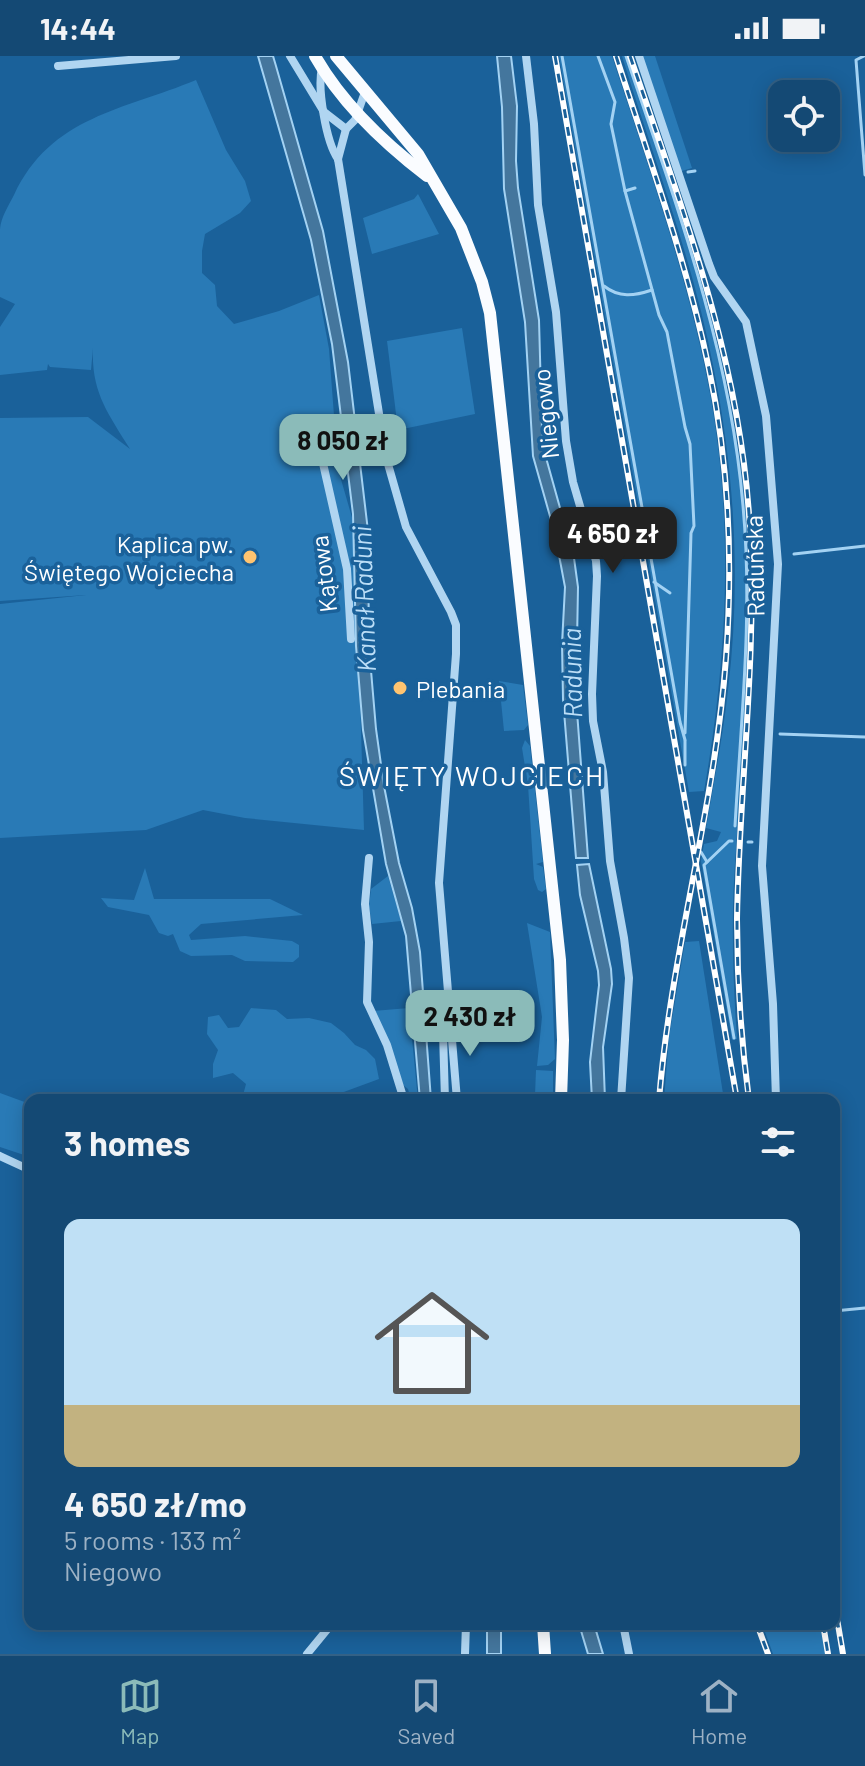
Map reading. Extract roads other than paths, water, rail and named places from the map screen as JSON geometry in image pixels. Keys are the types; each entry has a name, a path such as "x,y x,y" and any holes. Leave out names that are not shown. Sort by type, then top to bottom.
{"main road":[{"path":"315,56 333,86 358,114 431,180"},
{"path":"336,56 418,154 444,197 472,254 494,334 560,960 561,1094"},
{"path":"543,1630 545,1654"}],"street":[{"path":"58,66 176,56"},
{"path":"290,56 324,112 346,129"},
{"name":"Niegowo","path":"526,56 534,124 538,205 556,312 566,441 573,482 596,561 593,721 603,772 610,861 629,978 621,1094"},
{"name":"Raduńska","path":"639,56 714,277 746,322 766,416 778,564 762,866 773,1004 776,1094"},
{"path":"322,68 319,78 324,112 332,151 338,159"},
{"path":"365,92 355,120 346,129 338,159 386,457 406,527 456,625 455,685 439,883 456,1094"},
{"name":"Kątowa","path":"322,459 345,555 351,639"},
{"path":"369,858 365,904 369,942 367,1002 387,1045 402,1094"},
{"path":"445,1094 443,1033 450,1018"},
{"path":"0,1156 24,1167"},
{"path":"307,1654 327,1630"},
{"path":"465,1654 466,1630"},
{"path":"624,1630 629,1654"}],"water":[{"name":"Kanał Raduni","path":"258,56 273,56 276,66 323,231 348,362 368,531 369,647 376,729 399,863 420,952 431,1094 419,1094 406,936 386,864 363,730 356,646 353,514 332,344 311,240"},
{"name":"Radunia","path":"497,56 511,56 517,106 518,188 539,320 545,454 574,558 578,587 576,698 588,858 576,858 563,699 565,587 555,534 533,456 525,322 504,189"},
{"path":"589,864 611,969 612,984 603,1047 605,1094 592,1094 590,1062 599,985 580,895 577,865"},
{"path":"487,1630 501,1630 501,1654 487,1654"},
{"path":"581,1630 596,1630 603,1654 588,1654"}],"waterway":[{"path":"562,56 685,740"},
{"path":"598,56 615,102 611,124 625,191 635,188"},
{"path":"626,56 698,277 726,390 736,448 747,586 735,826"},
{"path":"864,56 856,60 865,175"},
{"path":"688,172 695,171"},
{"path":"625,191 659,315 667,332 690,444 694,526 691,533 685,733"},
{"path":"604,286 615,293 627,295 652,290"},
{"path":"794,554 865,546"},
{"path":"654,582 670,593"},
{"path":"780,734 865,737"},
{"path":"685,741 685,765"},
{"path":"732,841 704,865 734,1038"},
{"path":"701,852 707,862"},
{"path":"840,1310 865,1308"}],"railway":[{"path":"555,56 736,1094"},
{"path":"616,56 667,211 700,329 716,405 728,513 728,622 720,714 673,989 660,1094"},
{"path":"630,56 707,289 735,409 745,469 752,579 737,919 740,1010 748,1094"},
{"path":"759,1630 768,1654"},
{"path":"824,1630 828,1654"},
{"path":"839,1630 843,1654"}],"place":[{"name":"Kaplica pw. Świętego Wojciecha","path":"250,557"},
{"name":"Plebania","path":"400,688"}],"district":[{"name":"ŚWIĘTY WOJCIECH","path":"472,775"}]}
